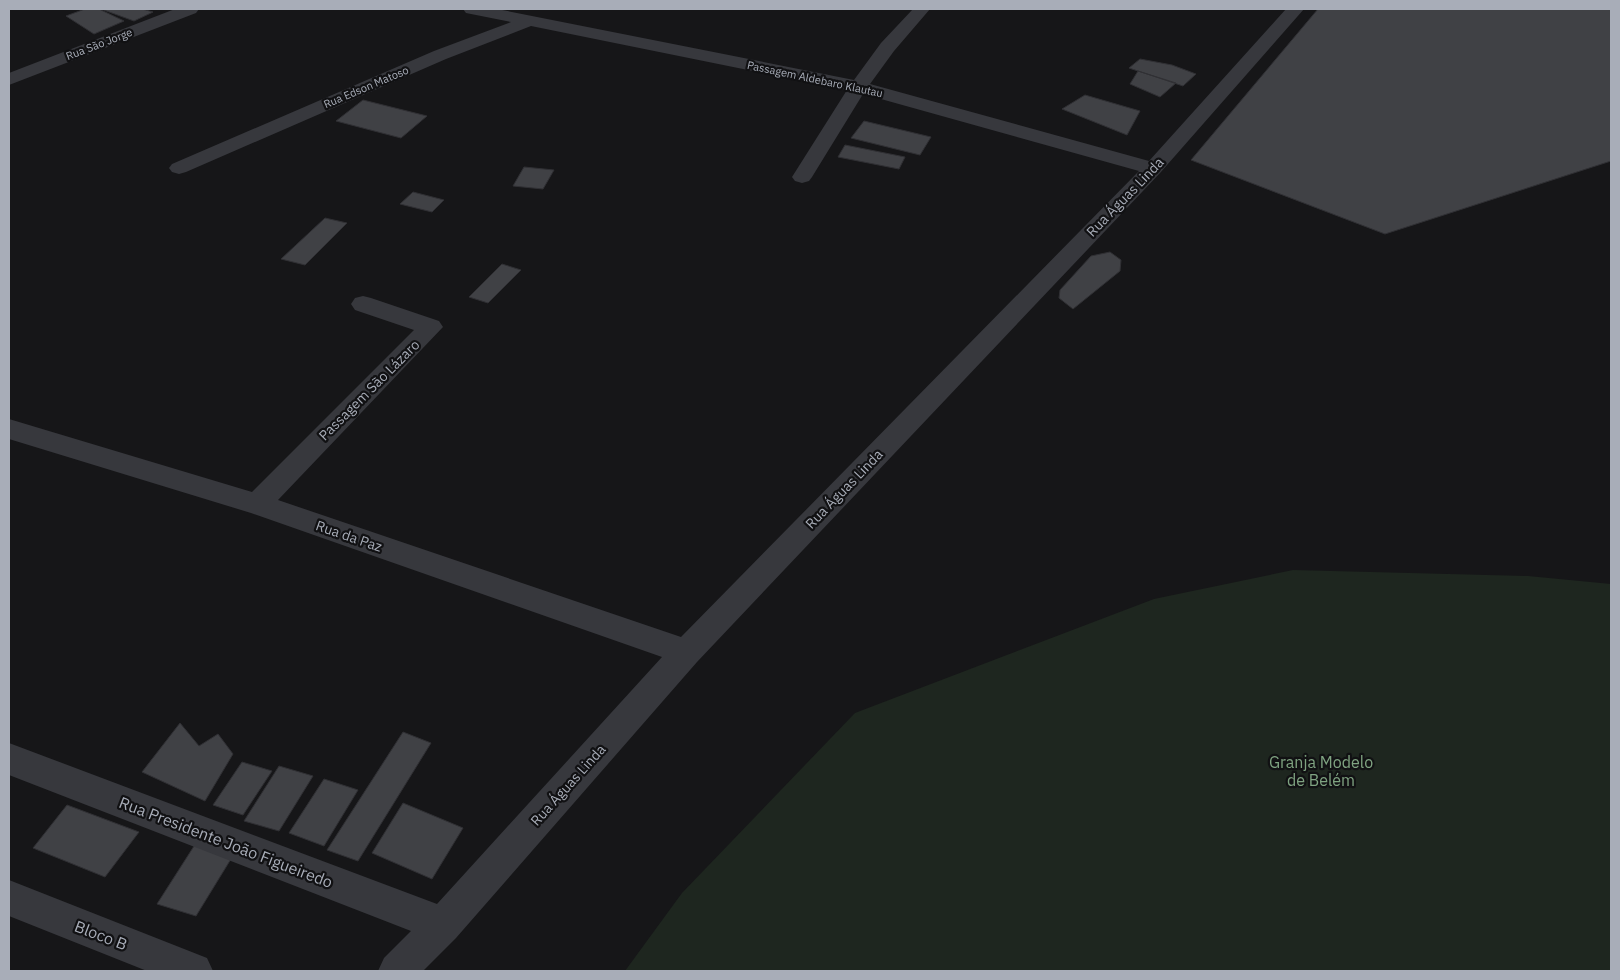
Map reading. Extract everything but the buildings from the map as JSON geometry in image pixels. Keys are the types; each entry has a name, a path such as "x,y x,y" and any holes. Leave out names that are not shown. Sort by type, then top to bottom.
{"street":[{"name":"Rua São Jorge","path":"9,78 190,9"},
{"name":"Passagem Aldebaro Klautau","path":"472,9 857,86 1153,169"},
{"name":"Rua Edson Matoso","path":"178,168 440,54 532,20 555,9"},
{"path":"802,177 857,86 922,9"},
{"name":"Rua Águas Linda","path":"396,971 443,925 686,652 1153,169 1295,9"},
{"name":"Passagem São Lázaro","path":"257,504 431,328 363,304"},
{"name":"Rua da Paz","path":"9,429 257,504 686,652"},
{"name":"Rua Presidente João Figueiredo","path":"9,759 443,925"},
{"name":"Bloco B","path":"9,898 194,971"}],"green space":[{"name":"Granja Modelo de Belém","path":"1293,570 1528,576 1611,584 1611,971 625,971 682,893 855,713 1154,599"}]}
